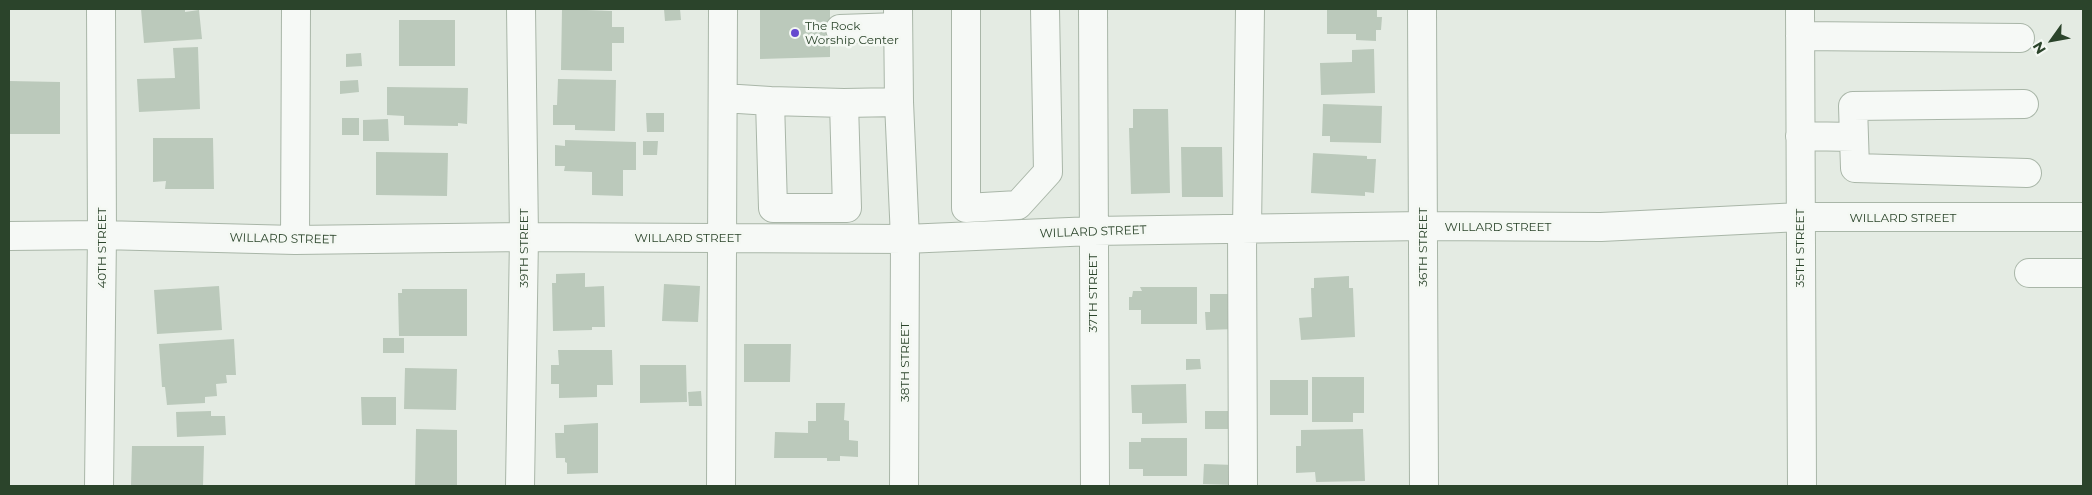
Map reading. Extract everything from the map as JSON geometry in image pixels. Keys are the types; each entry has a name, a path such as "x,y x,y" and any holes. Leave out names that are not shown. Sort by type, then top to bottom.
{"street":[{"name":"40TH STREET","path":"99,486 102,9"},
{"path":"296,9 296,240"},
{"name":"39TH STREET","path":"520,486 524,237 521,9"},
{"path":"721,486 723,9"},
{"path":"966,9 966,208 1018,205 1048,172 1045,9"},
{"name":"37TH STREET","path":"1093,9 1095,486"},
{"path":"1243,486 1244,229 1250,9"},
{"name":"36TH STREET","path":"1422,9 1424,486"},
{"name":"35TH STREET","path":"1800,9 1802,486"},
{"path":"840,29 898,18"},
{"name":"38TH STREET","path":"898,18 899,102 905,238 904,486"},
{"path":"1800,36 2020,38"},
{"path":"723,98 844,103 899,102"},
{"path":"770,101 773,208 847,208 844,103"},
{"path":"2024,104 1853,106 1855,168 2027,173"},
{"path":"1800,136 1854,137"},
{"name":"WILLARD STREET","path":"9,236 102,235 296,240 524,237 905,238 1093,231 1423,226 1601,227 1800,217 2083,217"},
{"path":"2030,273 2083,272"}],"building":[{"path":"141,9 185,9 185,12 199,10 202,39 144,43"},
{"path":"562,9 612,11 612,27 624,27 624,43 612,43 612,71 561,70"},
{"path":"664,9 680,9 681,20 665,21"},
{"name":"The Rock Worship Center","path":"760,9 830,9 830,57 760,59"},
{"path":"1327,9 1377,9 1377,17 1382,17 1381,30 1376,30 1376,41 1356,40 1356,34 1327,34"},
{"path":"399,20 455,20 455,66 399,66"},
{"path":"198,47 200,109 139,112 137,79 175,78 173,48"},
{"path":"1374,49 1375,93 1321,95 1320,63 1352,62 1352,50"},
{"path":"361,53 362,66 346,67 346,54"},
{"path":"558,79 616,80 615,131 575,130 575,125 553,125 553,105 557,105"},
{"path":"358,80 359,92 340,94 340,81"},
{"path":"9,81 60,82 60,134 9,134"},
{"path":"387,87 468,88 467,124 458,123 458,126 404,125 404,116 387,115"},
{"path":"1323,104 1382,106 1381,143 1330,142 1330,136 1322,136"},
{"path":"1133,109 1168,109 1170,193 1131,194 1129,128 1133,128"},
{"path":"646,113 664,113 664,132 647,132"},
{"path":"342,118 359,118 359,135 342,135"},
{"path":"388,119 389,141 363,141 363,120"},
{"path":"153,138 213,138 214,189 165,189 166,181 153,182"},
{"path":"565,140 636,142 636,170 623,170 623,196 592,195 592,172 564,171 565,166 555,166 555,145 565,146"},
{"path":"643,141 658,141 657,155 643,155"},
{"path":"1181,147 1222,147 1223,197 1182,197"},
{"path":"376,152 448,153 447,196 376,195"},
{"path":"1313,153 1367,156 1367,159 1376,159 1374,193 1365,192 1365,196 1311,193"},
{"path":"585,273 585,287 604,286 605,327 592,327 592,330 553,331 552,283 556,283 556,274"},
{"path":"1349,276 1349,288 1353,288 1355,337 1301,340 1299,318 1312,317 1311,288 1314,288 1314,278"},
{"path":"664,284 700,286 698,322 662,321"},
{"path":"219,286 222,330 157,334 154,290"},
{"path":"1140,287 1197,287 1197,324 1141,324 1141,310 1129,310 1129,297 1132,297 1133,291 1142,291"},
{"path":"402,289 467,289 467,336 399,336 398,293 402,293"},
{"path":"1210,294 1235,294 1236,329 1206,330 1205,312 1210,312"},
{"path":"383,338 404,338 404,353 383,353"},
{"path":"234,339 236,375 226,375 227,383 216,384 217,396 205,397 205,403 167,405 165,387 162,387 159,344"},
{"path":"744,344 791,344 790,382 744,382"},
{"path":"558,350 612,350 613,385 597,385 597,397 559,398 559,384 551,384 551,365 559,365"},
{"path":"1186,359 1200,359 1201,369 1186,370"},
{"path":"640,365 686,365 687,402 640,403"},
{"path":"405,368 457,369 456,410 404,409"},
{"path":"1312,377 1364,377 1364,413 1353,413 1353,422 1312,422"},
{"path":"1270,380 1308,380 1308,415 1270,415"},
{"path":"1186,384 1187,423 1142,424 1142,413 1132,413 1131,385"},
{"path":"701,391 702,406 689,406 688,392"},
{"path":"361,397 396,397 396,425 362,425"},
{"path":"816,403 845,403 844,420 849,421 849,440 858,441 858,457 840,456 840,461 827,461 827,458 774,458 775,432 808,433 808,421 816,421"},
{"path":"211,411 211,416 225,416 226,435 177,437 176,412"},
{"path":"1205,411 1236,411 1236,429 1205,429"},
{"path":"598,423 598,473 567,474 565,458 556,458 555,433 564,433 564,425"},
{"path":"416,429 457,430 457,486 415,486"},
{"path":"1363,429 1365,481 1316,482 1315,472 1296,473 1296,446 1301,446 1301,430"},
{"path":"1141,438 1187,438 1187,476 1143,476 1143,469 1129,469 1129,442 1141,442"},
{"path":"132,446 204,446 203,486 131,486"},
{"path":"1204,464 1235,465 1235,485 1203,484"}],"place":[{"name":"The Rock Worship Center","path":"795,33"}]}
